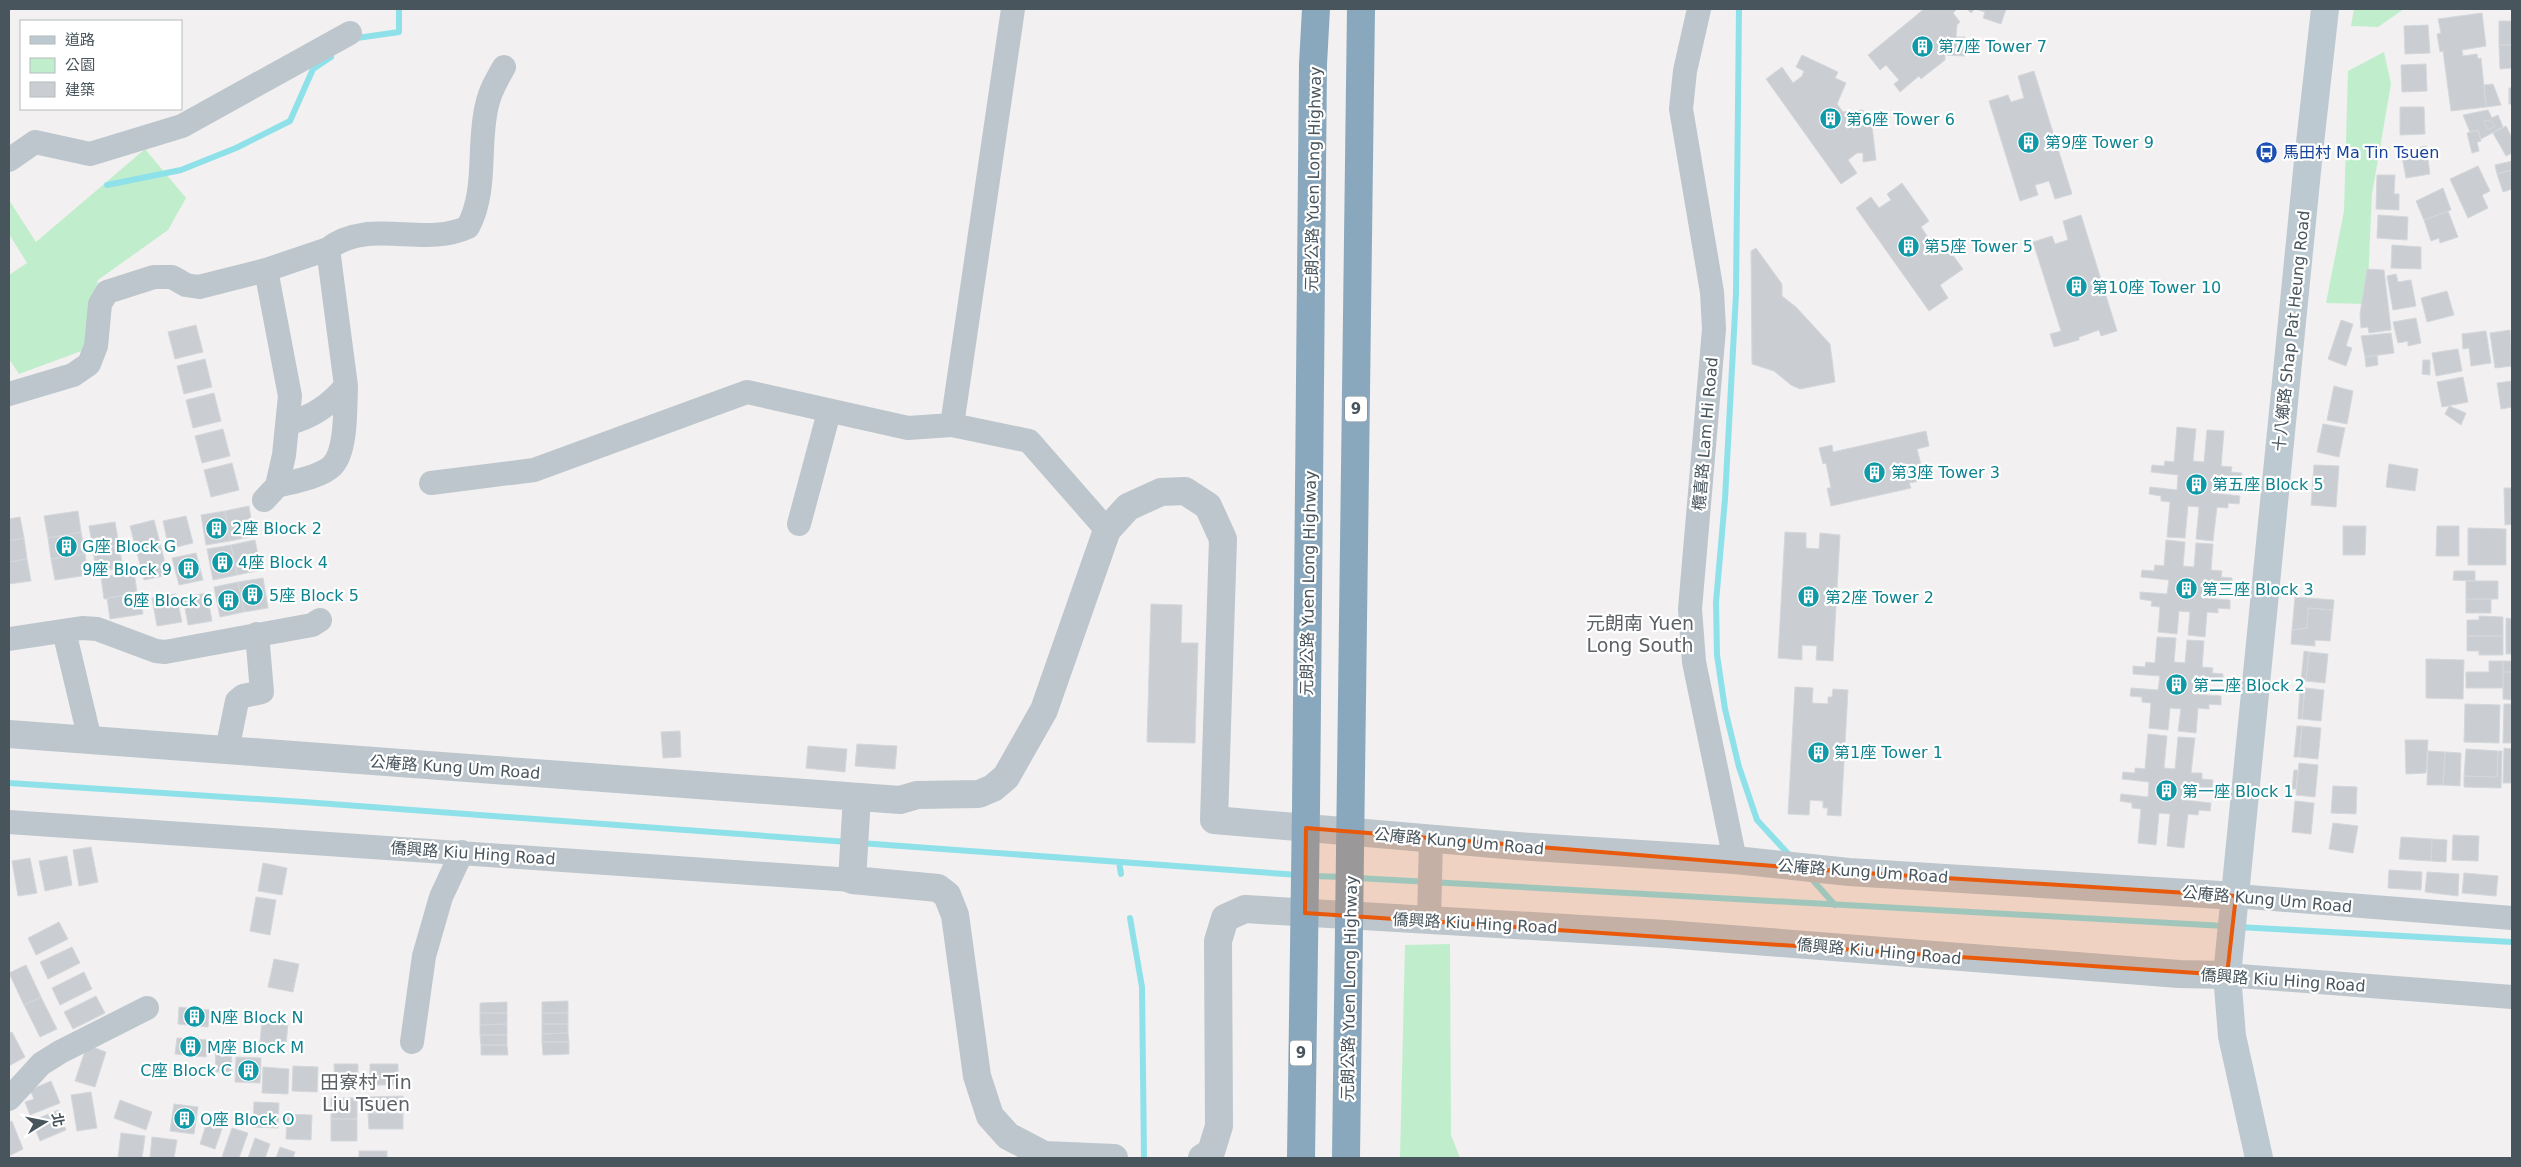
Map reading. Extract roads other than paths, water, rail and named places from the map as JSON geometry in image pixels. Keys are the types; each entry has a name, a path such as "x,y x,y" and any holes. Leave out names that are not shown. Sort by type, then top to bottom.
{"highway":[{"name":"元朗公路 Yuen Long Highway","path":"1301,1158 1305,948 1313,84 1316,9"},
{"name":"元朗公路 Yuen Long Highway","path":"1346,1158 1362,9"}],"main road":[{"name":"十八鄉路 Shap Pat Heung Road","path":"2259,1158 2232,1036 2228,970 2307,170 2325,9"}],"street":[{"path":"952,425 1014,9"},
{"name":"欖喜路 Lam Hi Road","path":"1698,9 1685,71 1681,109 1712,292 1714,329 1690,609 1694,662 1747,861"},
{"path":"9,160 35,142 90,154 182,126 350,33"},
{"path":"9,394 73,375 89,364 96,346 100,304 107,292 142,279 172,277 186,286 199,287 266,270 328,249 356,234 448,234 468,227 476,211 480,194 486,106 504,67"},
{"path":"266,270 290,396 288,423 270,493 332,466 342,448 346,386 328,249"},
{"path":"288,423 305,419 326,406 346,386"},
{"path":"431,483 534,470 747,392 829,412 908,428 952,425 1029,441 1107,530"},
{"path":"800,524 829,412"},
{"name":"公庵路 Kung Um Road","path":"9,734 900,800 917,795 979,794 993,788 1006,777 1044,710 1107,530 1128,507 1160,492 1185,491 1208,506 1223,539 1214,820 1431,839 1747,861 2234,907 2512,918"},
{"path":"9,639 64,631 97,630 156,651 165,652 312,625 320,620"},
{"path":"64,631 90,740"},
{"path":"227,750 237,701 262,692 257,634"},
{"path":"852,880 857,797"},
{"name":"僑興路 Kiu Hing Road","path":"9,822 462,852 938,888 947,895 955,915 977,1076 990,1116 1008,1136 1044,1155 1114,1158"},
{"path":"1429,920 1431,839"},
{"path":"412,1042 424,956 441,897 462,852"},
{"name":"僑興路 Kiu Hing Road","path":"1202,1158 1211,1152 1219,1126 1218,941 1225,918 1245,909 1666,934 2169,973 2228,970 2512,996"},
{"path":"9,1099 29,1076 54,1056 147,1008"}],"waterway":[{"path":"353,41 357,38 399,32 399,9"},
{"path":"1739,9 1736,294 1725,499 1716,602 1717,655 1725,709 1739,767 1757,820 1792,858"},
{"path":"107,185 181,170 236,148 290,121 313,69 331,57"},
{"path":"9,783 304,802 848,842"},
{"path":"860,843 1299,875"},
{"path":"1119,862 1121,874"},
{"path":"1312,876 1344,877"},
{"path":"1809,876 1835,905"},
{"path":"1357,878 2225,926"},
{"path":"1130,918 1142,987 1144,1158"},
{"path":"2238,927 2512,942"}],"place":[{"name":"第7座 Tower 7","path":"1922,46"},
{"name":"第6座 Tower 6","path":"1830,119"},
{"name":"第9座 Tower 9","path":"2029,142"},
{"name":"馬田村 Ma Tin Tsuen","path":"2267,152"},
{"name":"第5座 Tower 5","path":"1908,246"},
{"name":"第10座 Tower 10","path":"2076,287"},
{"name":"第3座 Tower 3","path":"1875,472"},
{"name":"第五座 Block 5","path":"2196,484"},
{"name":"2座 Block 2","path":"216,528"},
{"name":"G座 Block G","path":"66,546"},
{"name":"4座 Block 4","path":"222,562"},
{"name":"9座 Block 9","path":"188,569"},
{"name":"第三座 Block 3","path":"2186,589"},
{"name":"5座 Block 5","path":"253,595"},
{"name":"第2座 Tower 2","path":"1809,597"},
{"name":"6座 Block 6","path":"229,600"},
{"name":"第二座 Block 2","path":"2177,685"},
{"name":"第1座 Tower 1","path":"1818,752"},
{"name":"第一座 Block 1","path":"2166,791"},
{"name":"N座 Block N","path":"194,1017"},
{"name":"M座 Block M","path":"191,1047"},
{"name":"C座 Block C","path":"248,1070"},
{"name":"O座 Block O","path":"184,1119"}],"district":[{"name":"元朗南 Yuen Long South","path":"1640,634"},
{"name":"田寮村 Tin Liu Tsuen","path":"366,1093"}]}
